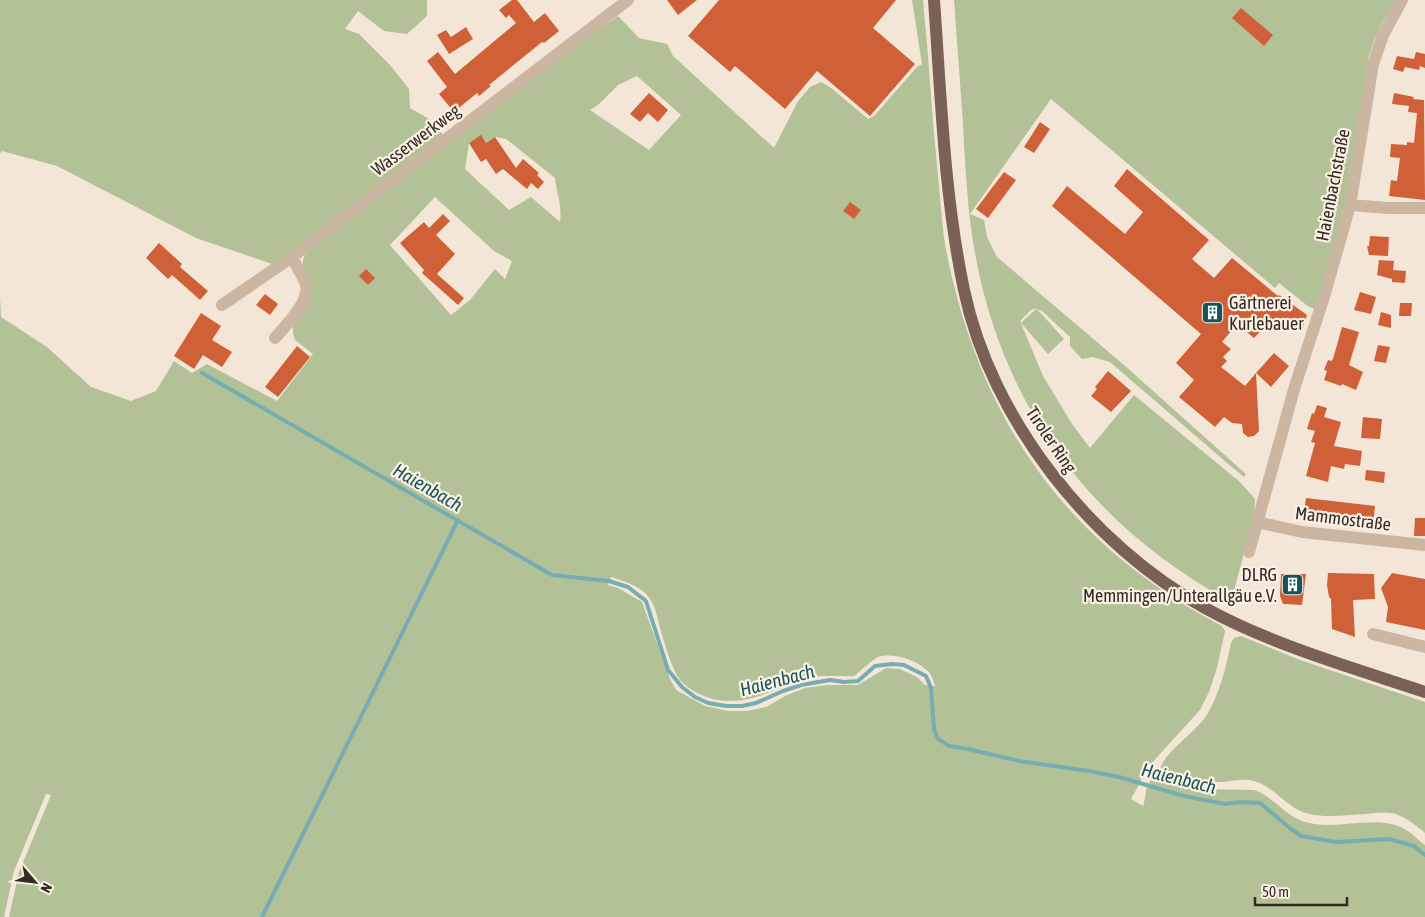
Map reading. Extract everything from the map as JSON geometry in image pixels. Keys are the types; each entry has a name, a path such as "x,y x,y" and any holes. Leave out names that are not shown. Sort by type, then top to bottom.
{"main road":[{"name":"Tiroler Ring","path":"934,0 950,198 964,293 990,370 1009,408 1045,466 1076,504 1118,546 1170,586 1204,608 1263,635 1425,692"}],"street":[{"name":"Wasserwerkweg","path":"222,305 292,257 628,0"},
{"name":"Haienbachstraße","path":"1249,552 1295,386 1324,297 1350,205 1374,64 1383,34 1402,0"},
{"path":"1350,205 1425,208"},
{"path":"275,338 303,303 306,294 306,284 292,257"},
{"name":"Mammostraße","path":"1257,522 1302,532 1425,545"},
{"path":"1373,634 1425,647"}],"green space":[{"path":"0,0 427,0 427,16 407,34 384,31 358,11 345,29 359,34 390,65 409,89 410,108 429,119 444,136 275,265 196,238 57,166 2,151 0,153"},
{"path":"912,0 923,0 936,155 947,255 963,316 983,373 1009,426 1040,474 1077,518 1119,558 1168,594 1222,626 1225,631 1217,668 1209,692 1200,710 1148,767 1142,770 1141,781 1131,799 1143,806 1147,786 1155,777 1199,789 1254,790 1291,815 1305,822 1329,825 1378,822 1401,827 1425,845 1425,917 9,917 19,872 51,795 46,794 14,871 4,917 0,917 0,297 1,317 47,347 91,387 131,401 156,391 174,361 192,373 207,364 277,401 313,354 295,340 293,333 293,324 302,310 303,260 305,254 586,38 618,16 639,38 667,44 673,56 774,148 798,101 810,87 821,82 830,87 868,119 874,116 917,67 922,64","holes":["637,76 681,115 649,150 590,110 598,105 618,85","480,136 486,143 495,137 506,139 555,178 560,205 560,222 531,197 509,210 465,169 469,143","435,197 494,251 512,261 505,279 495,269 470,300 451,315 390,245","611,577 633,585 647,595 655,608 674,670 681,681 688,687 708,697 718,700 742,700 763,695 811,677 854,676 875,659 884,656 898,657 919,664 929,672 935,686 925,685 917,677 900,669 886,668 858,685 827,685 805,688 787,695 766,707 747,711 728,711 705,706 676,690 670,679 642,602 618,588 608,585"]},
{"path":"954,0 1396,0 1380,28 1368,59 1346,199 1315,309 1309,307 1279,283 1275,288 1051,99 970,214 984,220 987,237 997,257 1124,365 1246,474 1244,477 1234,469 1110,362 1093,357 1082,359 1070,346 1070,337 1042,311 1037,309 1064,339 1048,354 1021,323 1037,308 1031,310 1020,321 1043,376 1072,424 1090,448 1134,395 1240,482 1255,499 1254,515 1231,602 1180,571 1134,536 1094,496 1058,453 1028,406 1004,354 985,300 973,241 966,182"},
{"path":"1241,636 1300,660 1425,702 1425,833 1408,820 1396,814 1330,816 1309,814 1294,807 1267,787 1250,780 1199,781 1174,776 1160,769 1168,755 1197,727 1208,713 1225,670 1231,643 1234,638"}],"building":[{"path":"512,0 517,0 534,22 545,13 559,31 544,43 542,42 489,85 491,86 479,96 477,93 454,112 439,94 447,87 427,61 438,52 455,74 516,23 509,15 506,18 499,10"},
{"path":"667,0 697,0 678,15"},
{"path":"719,0 896,0 873,28 915,64 870,116 817,71 785,109 735,66 730,72 688,36"},
{"path":"1241,8 1273,35 1264,46 1232,18"},
{"path":"466,27 473,39 449,54 437,35 446,30 451,37"},
{"path":"1416,52 1425,54 1425,68 1420,66 1419,70 1405,67 1403,72 1393,69 1397,56 1414,59"},
{"path":"649,93 668,110 658,122 648,113 640,122 630,114"},
{"path":"1394,93 1414,97 1413,99 1424,100 1425,200 1389,196 1391,180 1397,181 1400,158 1390,157 1391,144 1407,145 1407,142 1414,143 1417,113 1408,112 1409,106 1392,104"},
{"path":"1040,122 1050,129 1034,153 1024,147"},
{"path":"481,135 486,143 495,137 516,168 523,159 539,173 537,175 544,182 538,189 531,183 527,189 503,169 496,174 486,159 481,162 469,143"},
{"name":"Gärtnerei Kurlebauer","path":"1127,169 1209,240 1192,259 1214,278 1232,258 1278,296 1307,315 1302,330 1289,319 1283,328 1272,319 1254,338 1237,324 1222,342 1231,349 1223,357 1227,361 1221,367 1245,386 1256,373 1259,431 1254,436 1248,437 1243,433 1242,424 1232,423 1224,417 1215,427 1179,397 1194,380 1176,363 1201,334 1052,206 1067,186 1125,234 1143,212 1114,186"},
{"path":"1004,172 1016,180 988,218 976,209"},
{"path":"850,202 861,210 854,219 843,211"},
{"path":"443,214 450,221 436,235 455,254 437,274 464,298 458,305 422,273 424,270 400,243 424,222 429,228"},
{"path":"1370,236 1389,237 1388,256 1369,255 1367,246 1369,246"},
{"path":"159,243 182,264 180,267 208,291 200,300 172,275 168,279 146,258"},
{"path":"1379,260 1394,261 1393,270 1406,271 1405,283 1392,282 1392,279 1377,275"},
{"path":"366,269 375,278 368,285 359,276"},
{"path":"1360,292 1376,297 1371,314 1354,310"},
{"path":"265,294 278,304 270,315 256,305"},
{"path":"1400,303 1412,303 1411,316 1399,316"},
{"path":"1381,312 1391,315 1391,328 1378,325"},
{"path":"201,313 221,326 212,340 232,352 222,367 203,355 194,369 174,356"},
{"path":"1342,327 1359,332 1349,365 1363,372 1356,390 1342,384 1341,386 1324,380 1327,371 1324,370 1328,360 1331,361 1333,359"},
{"path":"1378,345 1390,347 1386,363 1374,361"},
{"path":"297,346 310,357 278,397 265,387"},
{"path":"1274,353 1289,366 1271,387 1256,373"},
{"path":"1108,371 1131,391 1111,412 1091,396 1097,389 1095,387"},
{"path":"1317,405 1327,408 1324,417 1341,422 1334,446 1362,451 1360,466 1345,464 1344,469 1331,466 1328,482 1306,476 1315,443 1311,442 1315,431 1307,429 1312,413 1314,414"},
{"path":"1363,417 1382,419 1380,439 1361,438"},
{"path":"1366,470 1385,472 1384,483 1365,480"},
{"path":"1306,498 1375,506 1373,525 1303,518"},
{"path":"1415,518 1425,518 1425,536 1414,536"},
{"path":"1328,573 1374,574 1375,599 1353,600 1355,637 1332,629 1331,599 1327,585"},
{"path":"1392,573 1425,579 1425,630 1386,622 1388,607 1381,588"},
{"name":"DLRG Memmingen/Unterallgäu e.V.","path":"1281,574 1306,574 1302,605 1283,604 1280,596"}],"waterway":[{"name":"Haienbach","path":"202,373 552,575 609,581 628,587 646,601 668,670 682,687 695,697 708,703 742,706 756,703 801,685 830,680 858,681 875,666 904,665 926,676 931,688 934,729 938,739 949,746 1019,761 1119,777 1184,796 1225,804 1241,802 1260,803 1301,836 1336,842 1389,839 1414,846 1425,855"},
{"path":"262,917 458,520"}],"place":[{"name":"Gärtnerei Kurlebauer","path":"1213,313"},
{"name":"DLRG Memmingen/Unterallgäu e.V.","path":"1293,585"}]}
